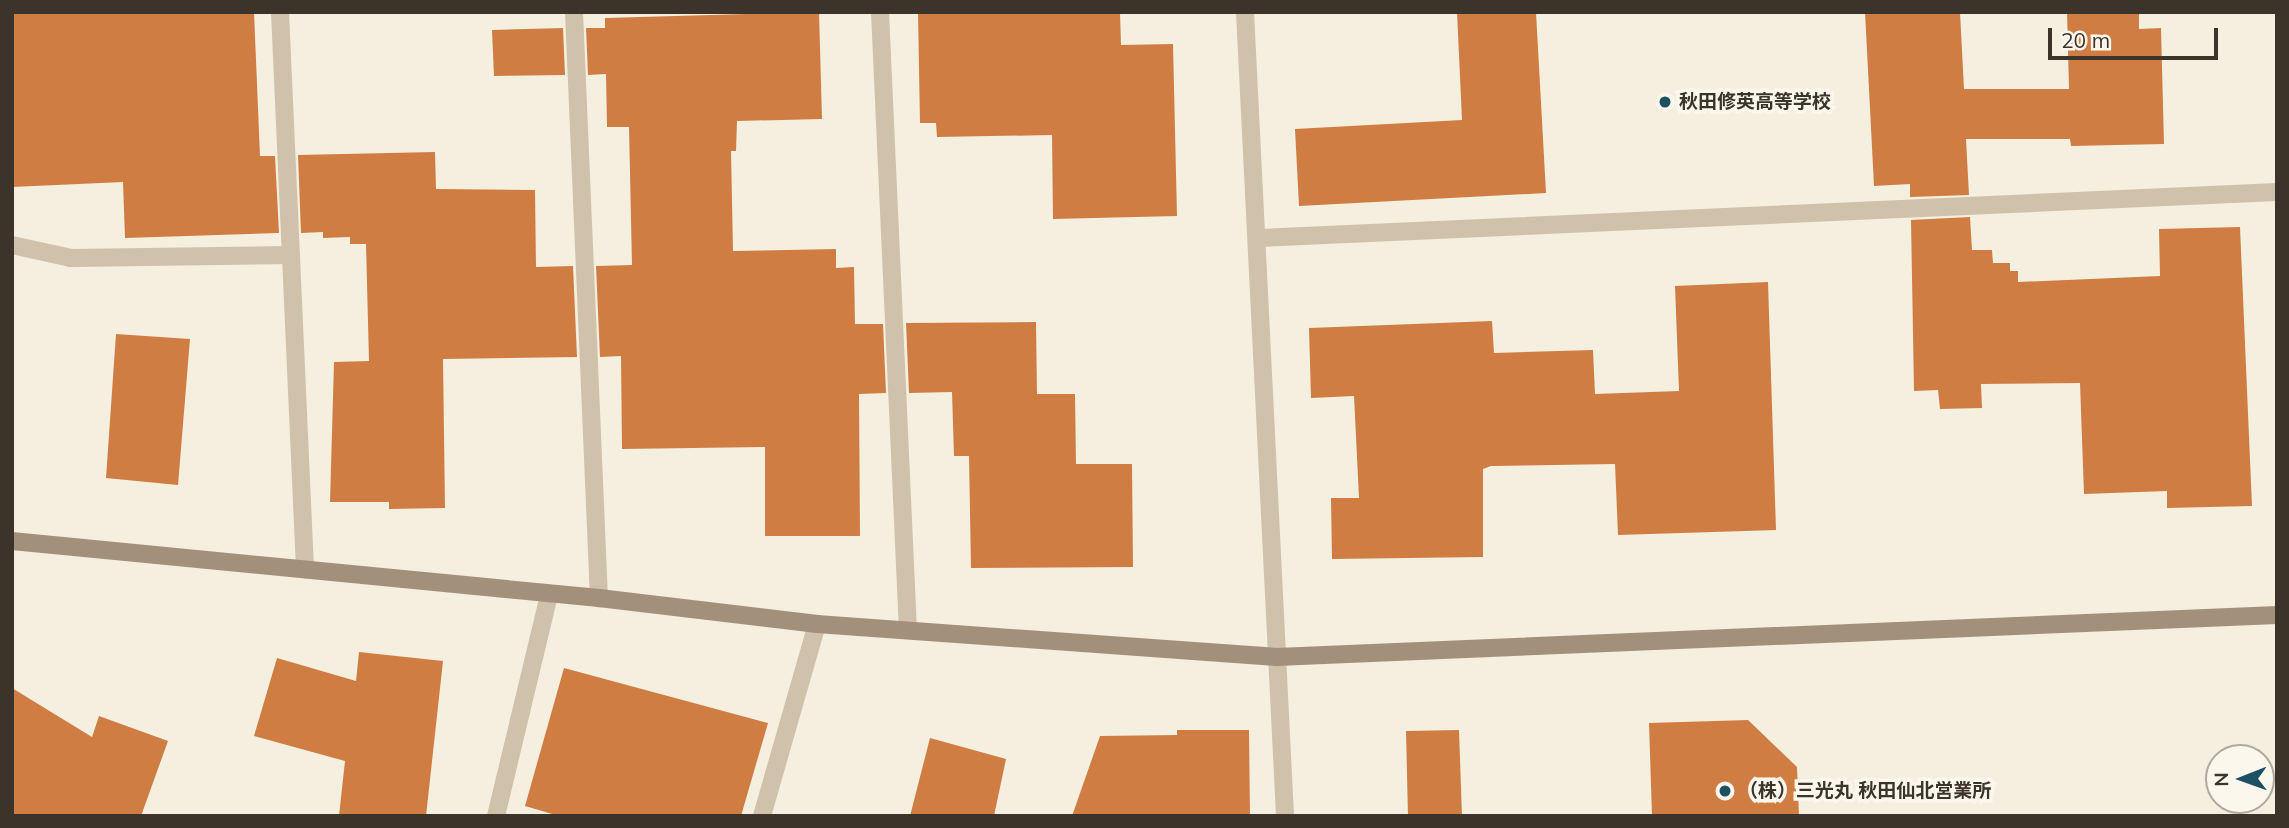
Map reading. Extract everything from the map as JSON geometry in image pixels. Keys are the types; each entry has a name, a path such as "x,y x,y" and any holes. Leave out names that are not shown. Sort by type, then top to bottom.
{"street":[{"path":"280,12 305,569"},
{"path":"574,12 599,598"},
{"path":"880,12 908,630"},
{"path":"1245,12 1259,238 1285,816"},
{"path":"1259,238 2277,192"},
{"path":"12,245 71,258 291,255"},
{"path":"12,541 599,598 817,624 1278,657 2277,615"},
{"path":"496,816 549,595"},
{"path":"762,816 817,624"}],"building":[{"path":"12,12 254,12 260,156 275,156 279,233 125,238 123,182 12,187"},
{"path":"819,12 822,119 737,121 736,151 731,151 733,251 836,249 836,268 854,267 855,324 883,324 886,393 859,394 860,536 765,536 765,447 622,449 621,356 600,357 596,266 632,265 629,127 607,127 606,74 588,75 586,28 605,28 605,18"},
{"path":"918,12 1120,12 1121,45 1173,44 1177,216 1053,219 1052,135 937,137 936,123 920,123"},
{"path":"1457,12 1536,12 1546,193 1299,206 1295,129 1462,120"},
{"path":"1865,12 1960,12 1964,89 2069,89 2067,12 2139,12 2139,29 2161,28 2164,144 2071,146 2070,139 1966,139 1969,195 1910,197 1910,184 1874,186"},
{"path":"563,28 565,75 494,76 492,30"},
{"path":"435,152 436,189 535,190 536,267 573,266 577,357 443,359 445,508 389,509 389,502 330,502 334,362 369,361 366,244 350,244 350,237 323,238 323,232 301,233 298,155"},
{"path":"1970,217 1972,250 1992,250 1993,263 2010,263 2010,271 2018,271 2018,282 2160,276 2159,229 2240,227 2252,506 2167,508 2167,491 2084,494 2080,383 1981,384 1982,408 1940,409 1938,390 1914,391 1911,220"},
{"path":"1768,282 1776,530 1618,535 1615,464 1491,466 1483,469 1483,557 1332,559 1331,498 1359,498 1354,396 1311,398 1309,328 1492,321 1494,353 1593,350 1595,394 1679,391 1675,286"},
{"path":"1036,322 1037,394 1075,394 1076,464 1132,464 1133,567 971,568 969,456 954,456 952,392 909,393 906,323"},
{"path":"116,334 190,339 178,485 106,478"},
{"path":"359,652 443,661 426,816 339,816 345,761 254,736 277,658 356,681"},
{"path":"564,668 768,723 741,816 559,816 525,806"},
{"path":"12,688 92,737 99,716 168,741 141,816 12,816"},
{"name":"（株）三光丸 秋田仙北営業所","path":"1748,720 1797,767 1799,816 1652,816 1649,723"},
{"path":"1177,730 1249,730 1250,816 1072,816 1100,736 1177,735"},
{"path":"1459,730 1462,816 1408,816 1406,731"},
{"path":"930,738 1006,759 994,816 910,816"}],"place":[{"name":"秋田修英高等学校","path":"1665,102"},
{"name":"（株）三光丸 秋田仙北営業所","path":"1725,791"}]}
